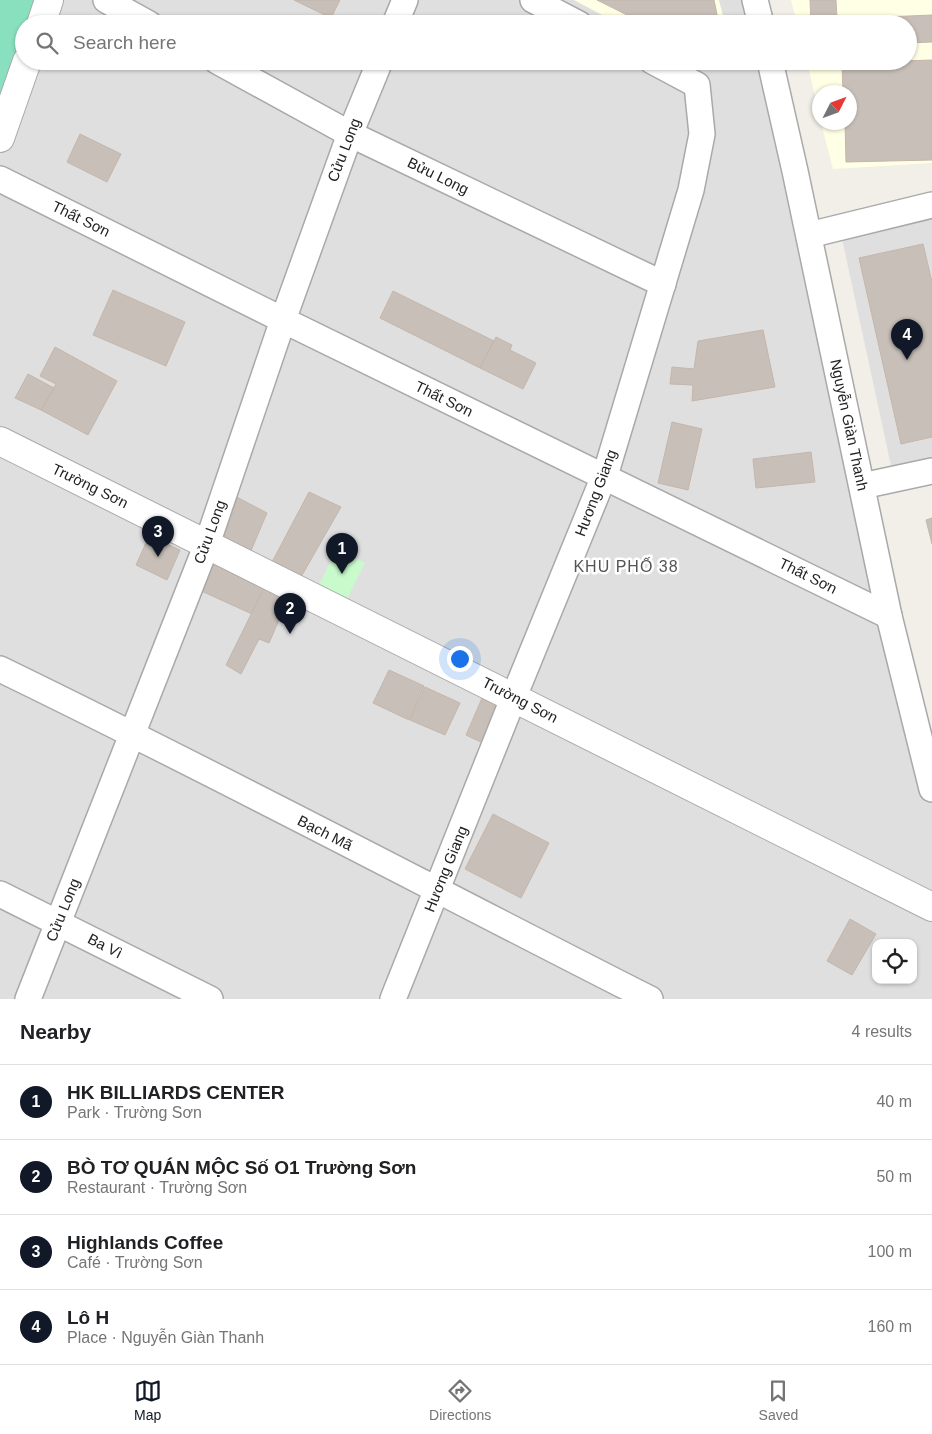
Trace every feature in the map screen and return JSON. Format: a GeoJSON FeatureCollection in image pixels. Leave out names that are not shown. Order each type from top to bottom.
{"type":"FeatureCollection","features":[{"type":"Feature","properties":{"kind":"street"},"geometry":{"type":"LineString","coordinates":[[44,15],[49,0]]}},
{"type":"Feature","properties":{"kind":"street"},"geometry":{"type":"LineString","coordinates":[[106,0],[133,15]]}},
{"type":"Feature","properties":{"kind":"street"},"geometry":{"type":"LineString","coordinates":[[399,15],[405,0]]}},
{"type":"Feature","properties":{"kind":"street"},"geometry":{"type":"LineString","coordinates":[[533,0],[562,15]]}},
{"type":"Feature","properties":{"kind":"street"},"geometry":{"type":"LineString","coordinates":[[755,0],[759,15]]}},
{"type":"Feature","properties":{"kind":"street"},"geometry":{"type":"LineString","coordinates":[[0,138],[24,70]]}},
{"type":"Feature","properties":{"kind":"street","name":"Bửu Long"},"geometry":{"type":"LineString","coordinates":[[233,70],[350,134],[663,284]]}},
{"type":"Feature","properties":{"kind":"street","name":"Cửu Long"},"geometry":{"type":"LineString","coordinates":[[28,999],[207,544],[283,320],[350,134],[376,70]]}},
{"type":"Feature","properties":{"kind":"street","name":"Hương Giang"},"geometry":{"type":"LineString","coordinates":[[394,999],[604,476],[691,190],[702,134],[697,84],[670,70]]}},
{"type":"Feature","properties":{"kind":"street","name":"Nguyễn Giàn Thanh"},"geometry":{"type":"LineString","coordinates":[[772,70],[809,235],[889,616],[929,763],[932,789]]}},
{"type":"Feature","properties":{"kind":"street","name":"Thất Sơn"},"geometry":{"type":"LineString","coordinates":[[0,179],[283,320],[889,616]]}},
{"type":"Feature","properties":{"kind":"street"},"geometry":{"type":"LineString","coordinates":[[809,235],[931,211]]}},
{"type":"Feature","properties":{"kind":"street","name":"Trường Sơn"},"geometry":{"type":"LineString","coordinates":[[0,441],[932,907]]}},
{"type":"Feature","properties":{"kind":"street"},"geometry":{"type":"LineString","coordinates":[[862,486],[932,471]]}},
{"type":"Feature","properties":{"kind":"street","name":"Bạch Mã"},"geometry":{"type":"LineString","coordinates":[[0,669],[133,734],[437,892],[650,999]]}},
{"type":"Feature","properties":{"kind":"street","name":"Ba Vì"},"geometry":{"type":"LineString","coordinates":[[0,894],[210,999]]}},
{"type":"Feature","properties":{"kind":"shaded area"},"geometry":{"type":"Polygon","coordinates":[[[0,0],[760,0],[763,15],[15,15],[15,70],[776,70],[932,762],[932,999],[0,999],[0,0]]]}},
{"type":"Feature","properties":{"kind":"shaded area"},"geometry":{"type":"Polygon","coordinates":[[[574,0],[719,0],[723,15],[602,15],[574,0]]]}},
{"type":"Feature","properties":{"kind":"shaded area"},"geometry":{"type":"Polygon","coordinates":[[[791,0],[932,0],[932,163],[833,169],[823,130],[857,130],[857,85],[812,85],[809,70],[917,70],[917,15],[795,15],[791,0]]]}},
{"type":"Feature","properties":{"kind":"shaded area"},"geometry":{"type":"Polygon","coordinates":[[[932,210],[932,466],[893,475],[841,234],[932,210]]]}},
{"type":"Feature","properties":{"kind":"green space"},"geometry":{"type":"Polygon","coordinates":[[[0,0],[38,0],[32,15],[15,15],[15,63],[0,104],[0,0]]]}},
{"type":"Feature","properties":{"kind":"green space"},"geometry":{"type":"Polygon","coordinates":[[[337,548],[365,563],[347,599],[319,585],[337,548]]]}},
{"type":"Feature","properties":{"kind":"building"},"geometry":{"type":"Polygon","coordinates":[[[294,0],[340,0],[332,15],[325,15],[294,0]]]}},
{"type":"Feature","properties":{"kind":"building"},"geometry":{"type":"Polygon","coordinates":[[[597,0],[714,0],[717,15],[627,15],[597,0]]]}},
{"type":"Feature","properties":{"kind":"building"},"geometry":{"type":"Polygon","coordinates":[[[810,0],[836,0],[837,15],[811,15],[810,0]]]}},
{"type":"Feature","properties":{"kind":"building"},"geometry":{"type":"Polygon","coordinates":[[[932,15],[932,42],[917,43],[917,16],[932,15]]]}},
{"type":"Feature","properties":{"kind":"building"},"geometry":{"type":"Polygon","coordinates":[[[917,60],[932,60],[932,160],[846,162],[845,130],[857,130],[857,85],[843,85],[842,70],[917,70],[917,60]]]}},
{"type":"Feature","properties":{"kind":"building"},"geometry":{"type":"Polygon","coordinates":[[[80,134],[121,154],[107,182],[67,162],[80,134]]]}},
{"type":"Feature","properties":{"kind":"building"},"geometry":{"type":"Polygon","coordinates":[[[923,244],[932,282],[932,437],[901,444],[859,258],[923,244]]]}},
{"type":"Feature","properties":{"kind":"building"},"geometry":{"type":"Polygon","coordinates":[[[113,290],[185,322],[166,366],[93,335],[113,290]]]}},
{"type":"Feature","properties":{"kind":"building"},"geometry":{"type":"Polygon","coordinates":[[[393,291],[494,341],[480,368],[380,318],[393,291]]]}},
{"type":"Feature","properties":{"kind":"building"},"geometry":{"type":"Polygon","coordinates":[[[763,330],[775,387],[692,401],[693,385],[670,384],[672,367],[694,369],[698,341],[763,330]]]}},
{"type":"Feature","properties":{"kind":"building"},"geometry":{"type":"Polygon","coordinates":[[[496,337],[512,345],[510,350],[536,363],[523,389],[480,368],[496,337]]]}},
{"type":"Feature","properties":{"kind":"building"},"geometry":{"type":"Polygon","coordinates":[[[55,347],[117,381],[88,435],[41,410],[56,384],[40,376],[55,347]]]}},
{"type":"Feature","properties":{"kind":"building"},"geometry":{"type":"Polygon","coordinates":[[[28,374],[54,388],[41,410],[15,398],[28,374]]]}},
{"type":"Feature","properties":{"kind":"building"},"geometry":{"type":"Polygon","coordinates":[[[672,422],[702,429],[688,490],[658,483],[672,422]]]}},
{"type":"Feature","properties":{"kind":"building"},"geometry":{"type":"Polygon","coordinates":[[[811,452],[815,482],[756,488],[753,459],[811,452]]]}},
{"type":"Feature","properties":{"kind":"building"},"geometry":{"type":"Polygon","coordinates":[[[309,492],[341,507],[301,577],[272,562],[309,492]]]}},
{"type":"Feature","properties":{"kind":"building"},"geometry":{"type":"Polygon","coordinates":[[[231,494],[267,513],[250,553],[218,535],[231,494]]]}},
{"type":"Feature","properties":{"kind":"building"},"geometry":{"type":"Polygon","coordinates":[[[932,518],[932,544],[926,520],[932,518]]]}},
{"type":"Feature","properties":{"kind":"building"},"geometry":{"type":"Polygon","coordinates":[[[149,536],[180,550],[167,580],[136,565],[149,536]]]}},
{"type":"Feature","properties":{"kind":"building"},"geometry":{"type":"Polygon","coordinates":[[[210,560],[264,588],[252,614],[197,589],[210,560]]]}},
{"type":"Feature","properties":{"kind":"building"},"geometry":{"type":"Polygon","coordinates":[[[264,588],[288,599],[269,643],[259,639],[241,674],[226,665],[264,588]]]}},
{"type":"Feature","properties":{"kind":"building"},"geometry":{"type":"Polygon","coordinates":[[[389,670],[424,686],[409,720],[373,703],[389,670]]]}},
{"type":"Feature","properties":{"kind":"building"},"geometry":{"type":"Polygon","coordinates":[[[425,687],[460,703],[445,735],[410,720],[425,687]]]}},
{"type":"Feature","properties":{"kind":"building"},"geometry":{"type":"Polygon","coordinates":[[[483,696],[502,705],[485,744],[466,735],[483,696]]]}},
{"type":"Feature","properties":{"kind":"building"},"geometry":{"type":"Polygon","coordinates":[[[493,814],[549,843],[521,898],[465,869],[493,814]]]}},
{"type":"Feature","properties":{"kind":"building"},"geometry":{"type":"Polygon","coordinates":[[[850,919],[876,934],[852,975],[827,961],[850,919]]]}},
{"type":"Feature","properties":{"kind":"place","name":"Lô H"},"geometry":{"type":"Point","coordinates":[907,360]}},
{"type":"Feature","properties":{"kind":"place","name":"Highlands Coffee"},"geometry":{"type":"Point","coordinates":[158,557]}},
{"type":"Feature","properties":{"kind":"place","name":"HK BILLIARDS CENTER"},"geometry":{"type":"Point","coordinates":[342,574]}},
{"type":"Feature","properties":{"kind":"place","name":"BÒ TƠ QUÁN MỘC Số O1 Trường Sơn"},"geometry":{"type":"Point","coordinates":[290,634]}},
{"type":"Feature","properties":{"kind":"district","name":"KHU PHỐ 38"},"geometry":{"type":"Point","coordinates":[626,566]}}]}
